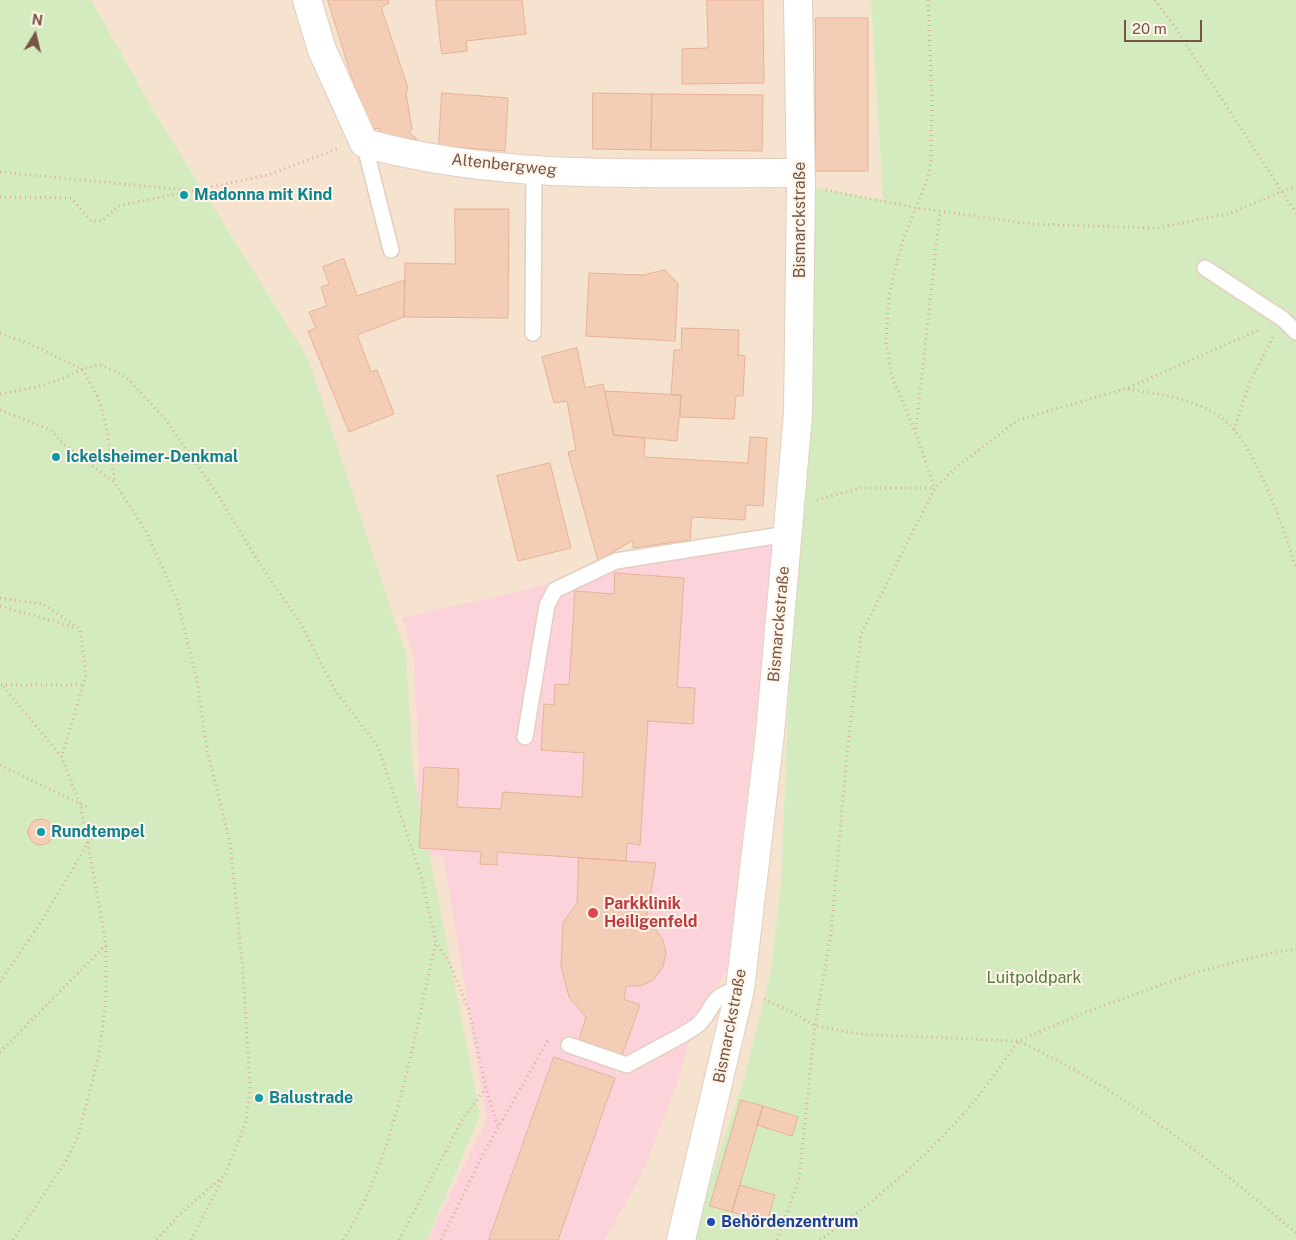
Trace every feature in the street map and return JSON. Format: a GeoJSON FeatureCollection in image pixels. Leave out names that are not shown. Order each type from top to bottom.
{"type":"FeatureCollection","features":[{"type":"Feature","properties":{"kind":"street"},"geometry":{"type":"LineString","coordinates":[[307,0],[322,50],[364,143]]}},
{"type":"Feature","properties":{"kind":"street","name":"Bismarckstraße"},"geometry":{"type":"LineString","coordinates":[[681,1240],[740,989],[770,733],[798,414],[801,179],[798,0]]}},
{"type":"Feature","properties":{"kind":"street","name":"Altenbergweg"},"geometry":{"type":"LineString","coordinates":[[364,143],[408,155],[534,171],[801,179]]}},
{"type":"Feature","properties":{"kind":"lane"},"geometry":{"type":"LineString","coordinates":[[364,143],[391,250]]}},
{"type":"Feature","properties":{"kind":"lane"},"geometry":{"type":"LineString","coordinates":[[533,333],[534,171]]}},
{"type":"Feature","properties":{"kind":"lane"},"geometry":{"type":"LineString","coordinates":[[1204,268],[1283,319],[1296,332]]}},
{"type":"Feature","properties":{"kind":"lane"},"geometry":{"type":"LineString","coordinates":[[525,737],[547,605],[555,590],[616,561],[787,534]]}},
{"type":"Feature","properties":{"kind":"lane"},"geometry":{"type":"LineString","coordinates":[[569,1045],[627,1065],[696,1026],[717,998],[727,992],[740,989]]}},
{"type":"Feature","properties":{"kind":"path"},"geometry":{"type":"LineString","coordinates":[[928,0],[932,98],[931,160],[928,178],[896,264],[889,296],[886,332],[887,355],[892,377],[915,431],[935,488]]}},
{"type":"Feature","properties":{"kind":"path"},"geometry":{"type":"LineString","coordinates":[[1155,0],[1296,213]]}},
{"type":"Feature","properties":{"kind":"path"},"geometry":{"type":"LineString","coordinates":[[189,190],[268,175],[346,146],[364,143]]}},
{"type":"Feature","properties":{"kind":"path"},"geometry":{"type":"LineString","coordinates":[[0,172],[189,190],[195,189],[118,206],[102,221],[91,221],[71,198],[0,197]]}},
{"type":"Feature","properties":{"kind":"path"},"geometry":{"type":"LineString","coordinates":[[801,179],[916,208],[1030,224],[1156,228],[1228,214],[1296,186]]}},
{"type":"Feature","properties":{"kind":"path"},"geometry":{"type":"LineString","coordinates":[[915,431],[940,211]]}},
{"type":"Feature","properties":{"kind":"path"},"geometry":{"type":"LineString","coordinates":[[777,1240],[800,1179],[816,1026],[831,933],[847,754],[862,634],[935,488],[959,465],[1018,420],[1128,388],[1283,319]]}},
{"type":"Feature","properties":{"kind":"path"},"geometry":{"type":"LineString","coordinates":[[1234,430],[1249,384],[1283,319]]}},
{"type":"Feature","properties":{"kind":"path"},"geometry":{"type":"LineString","coordinates":[[0,333],[30,344],[82,369],[98,397],[106,425],[115,483]]}},
{"type":"Feature","properties":{"kind":"path"},"geometry":{"type":"LineString","coordinates":[[0,394],[41,386],[82,369],[100,366],[115,371],[128,379],[166,420],[216,492],[261,566],[301,624],[335,690],[378,747],[421,876],[436,942],[449,962],[469,1011],[486,1088],[498,1127]]}},
{"type":"Feature","properties":{"kind":"path"},"geometry":{"type":"LineString","coordinates":[[1128,388],[1185,400],[1218,414],[1234,430],[1263,477],[1296,568]]}},
{"type":"Feature","properties":{"kind":"path"},"geometry":{"type":"LineString","coordinates":[[0,410],[51,430],[63,444],[115,483],[146,531],[176,600],[197,680],[207,750],[230,842],[243,971],[250,1088],[246,1121],[225,1175],[191,1240]]}},
{"type":"Feature","properties":{"kind":"path"},"geometry":{"type":"LineString","coordinates":[[790,506],[861,488],[935,488]]}},
{"type":"Feature","properties":{"kind":"path"},"geometry":{"type":"LineString","coordinates":[[0,598],[43,604],[80,629],[86,675],[62,756]]}},
{"type":"Feature","properties":{"kind":"path"},"geometry":{"type":"LineString","coordinates":[[0,606],[80,629]]}},
{"type":"Feature","properties":{"kind":"path"},"geometry":{"type":"LineString","coordinates":[[1,685],[83,685]]}},
{"type":"Feature","properties":{"kind":"path"},"geometry":{"type":"LineString","coordinates":[[1,685],[62,756],[80,804],[106,945],[106,998],[99,1055],[78,1136],[65,1162],[13,1240]]}},
{"type":"Feature","properties":{"kind":"path"},"geometry":{"type":"LineString","coordinates":[[0,765],[89,807]]}},
{"type":"Feature","properties":{"kind":"path"},"geometry":{"type":"LineString","coordinates":[[0,982],[39,926],[88,843],[95,836]]}},
{"type":"Feature","properties":{"kind":"path"},"geometry":{"type":"LineString","coordinates":[[343,1240],[358,1217],[392,1126],[436,942]]}},
{"type":"Feature","properties":{"kind":"path"},"geometry":{"type":"LineString","coordinates":[[0,1052],[106,945]]}},
{"type":"Feature","properties":{"kind":"path"},"geometry":{"type":"LineString","coordinates":[[820,1240],[844,1224],[926,1154],[972,1104],[1018,1040],[1086,1012],[1194,972],[1263,954],[1296,949]]}},
{"type":"Feature","properties":{"kind":"path"},"geometry":{"type":"LineString","coordinates":[[740,989],[792,1012],[816,1026],[860,1034],[1018,1040],[1058,1058],[1144,1113],[1199,1153],[1296,1233]]}},
{"type":"Feature","properties":{"kind":"path"},"geometry":{"type":"LineString","coordinates":[[441,1240],[498,1127],[551,1035],[569,1045]]}},
{"type":"Feature","properties":{"kind":"path"},"geometry":{"type":"LineString","coordinates":[[399,1240],[462,1120],[486,1088]]}},
{"type":"Feature","properties":{"kind":"path"},"geometry":{"type":"LineString","coordinates":[[156,1240],[182,1212],[225,1175]]}},
{"type":"Feature","properties":{"kind":"shaded area"},"geometry":{"type":"Polygon","coordinates":[[[91,0],[871,0],[883,200],[802,185],[796,506],[781,884],[770,975],[744,1079],[690,1240],[427,1240],[480,1115],[308,358],[158,118],[91,0]]]}},
{"type":"Feature","properties":{"kind":"shaded area","name":"Parkklinik Heiligenfeld"},"geometry":{"type":"Polygon","coordinates":[[[777,531],[727,971],[697,1011],[677,1084],[641,1176],[604,1240],[427,1240],[487,1120],[443,856],[413,852],[419,768],[414,656],[402,618],[526,590],[630,557],[777,531]]]}},
{"type":"Feature","properties":{"kind":"green space"},"geometry":{"type":"Polygon","coordinates":[[[0,0],[91,0],[158,118],[308,358],[406,655],[413,769],[480,1115],[427,1240],[0,1240],[0,0]]]}},
{"type":"Feature","properties":{"kind":"green space","name":"Luitpoldpark"},"geometry":{"type":"Polygon","coordinates":[[[871,0],[1296,0],[1296,1240],[690,1240],[744,1079],[770,975],[781,884],[796,506],[801,185],[883,200],[871,0]]]}},
{"type":"Feature","properties":{"kind":"building"},"geometry":{"type":"Polygon","coordinates":[[[328,0],[388,0],[389,3],[381,7],[408,88],[406,93],[412,129],[409,133],[417,139],[403,143],[383,139],[379,128],[369,131],[328,0]]]}},
{"type":"Feature","properties":{"kind":"building"},"geometry":{"type":"Polygon","coordinates":[[[436,0],[522,0],[526,34],[466,41],[467,51],[442,54],[436,0]]]}},
{"type":"Feature","properties":{"kind":"building"},"geometry":{"type":"Polygon","coordinates":[[[707,0],[763,0],[764,83],[682,84],[682,49],[708,48],[707,0]]]}},
{"type":"Feature","properties":{"kind":"building"},"geometry":{"type":"Polygon","coordinates":[[[816,18],[868,18],[868,171],[816,171],[816,18]]]}},
{"type":"Feature","properties":{"kind":"building"},"geometry":{"type":"Polygon","coordinates":[[[442,93],[508,98],[505,151],[439,146],[442,93]]]}},
{"type":"Feature","properties":{"kind":"building"},"geometry":{"type":"Polygon","coordinates":[[[593,93],[652,94],[651,150],[593,149],[593,93]]]}},
{"type":"Feature","properties":{"kind":"building"},"geometry":{"type":"Polygon","coordinates":[[[652,94],[763,95],[762,151],[651,150],[652,94]]]}},
{"type":"Feature","properties":{"kind":"building"},"geometry":{"type":"Polygon","coordinates":[[[455,209],[509,209],[508,318],[404,317],[405,263],[455,264],[455,209]]]}},
{"type":"Feature","properties":{"kind":"building"},"geometry":{"type":"Polygon","coordinates":[[[344,259],[357,296],[405,280],[404,317],[357,335],[371,372],[377,370],[394,414],[349,432],[308,331],[316,328],[309,312],[327,306],[321,287],[329,284],[323,267],[344,259]]]}},
{"type":"Feature","properties":{"kind":"building"},"geometry":{"type":"Polygon","coordinates":[[[665,270],[678,284],[675,341],[586,336],[589,273],[643,275],[665,270]]]}},
{"type":"Feature","properties":{"kind":"building"},"geometry":{"type":"Polygon","coordinates":[[[682,328],[739,330],[738,355],[745,356],[743,396],[736,396],[734,419],[680,417],[681,395],[671,395],[674,350],[681,350],[682,328]]]}},
{"type":"Feature","properties":{"kind":"building"},"geometry":{"type":"Polygon","coordinates":[[[577,348],[585,388],[603,384],[614,435],[645,438],[644,457],[748,463],[750,437],[767,438],[763,506],[746,505],[745,520],[692,517],[690,540],[633,548],[633,540],[598,561],[568,452],[576,450],[567,401],[554,403],[542,357],[577,348]]]}},
{"type":"Feature","properties":{"kind":"building"},"geometry":{"type":"Polygon","coordinates":[[[605,391],[681,395],[677,441],[614,435],[605,391]]]}},
{"type":"Feature","properties":{"kind":"building"},"geometry":{"type":"Polygon","coordinates":[[[550,463],[571,548],[518,561],[497,476],[550,463]]]}},
{"type":"Feature","properties":{"kind":"building"},"geometry":{"type":"Polygon","coordinates":[[[615,573],[684,578],[677,687],[695,688],[693,724],[648,721],[640,845],[627,843],[626,861],[497,852],[497,865],[480,864],[481,852],[419,848],[424,767],[459,769],[457,807],[501,809],[503,792],[582,797],[584,753],[541,750],[544,704],[554,705],[555,684],[569,685],[575,591],[614,594],[615,573]]]}},
{"type":"Feature","properties":{"kind":"building","name":"Rundtempel"},"geometry":{"type":"Polygon","coordinates":[[[41,819],[50,823],[54,832],[50,841],[41,845],[32,841],[28,832],[32,823],[41,819]]]}},
{"type":"Feature","properties":{"kind":"building"},"geometry":{"type":"Polygon","coordinates":[[[579,858],[656,863],[645,924],[656,930],[663,940],[666,953],[663,967],[653,980],[641,986],[626,986],[624,999],[640,1005],[622,1055],[579,1040],[586,1017],[569,997],[561,966],[563,923],[577,903],[579,858]]]}},
{"type":"Feature","properties":{"kind":"building"},"geometry":{"type":"Polygon","coordinates":[[[554,1057],[615,1078],[558,1240],[489,1240],[554,1057]]]}},
{"type":"Feature","properties":{"kind":"building"},"geometry":{"type":"Polygon","coordinates":[[[741,1100],[763,1106],[732,1212],[710,1206],[741,1100]]]}},
{"type":"Feature","properties":{"kind":"building"},"geometry":{"type":"Polygon","coordinates":[[[763,1106],[798,1117],[792,1136],[757,1125],[763,1106]]]}},
{"type":"Feature","properties":{"kind":"building"},"geometry":{"type":"Polygon","coordinates":[[[740,1185],[775,1195],[767,1222],[732,1212],[740,1185]]]}},
{"type":"Feature","properties":{"kind":"place","name":"Madonna mit Kind"},"geometry":{"type":"Point","coordinates":[184,195]}},
{"type":"Feature","properties":{"kind":"place","name":"Ickelsheimer-Denkmal"},"geometry":{"type":"Point","coordinates":[56,457]}},
{"type":"Feature","properties":{"kind":"place","name":"Rundtempel"},"geometry":{"type":"Point","coordinates":[41,832]}},
{"type":"Feature","properties":{"kind":"place","name":"Parkklinik Heiligenfeld"},"geometry":{"type":"Point","coordinates":[593,913]}},
{"type":"Feature","properties":{"kind":"place","name":"Balustrade"},"geometry":{"type":"Point","coordinates":[259,1098]}},
{"type":"Feature","properties":{"kind":"place","name":"Behördenzentrum"},"geometry":{"type":"Point","coordinates":[711,1222]}}]}
